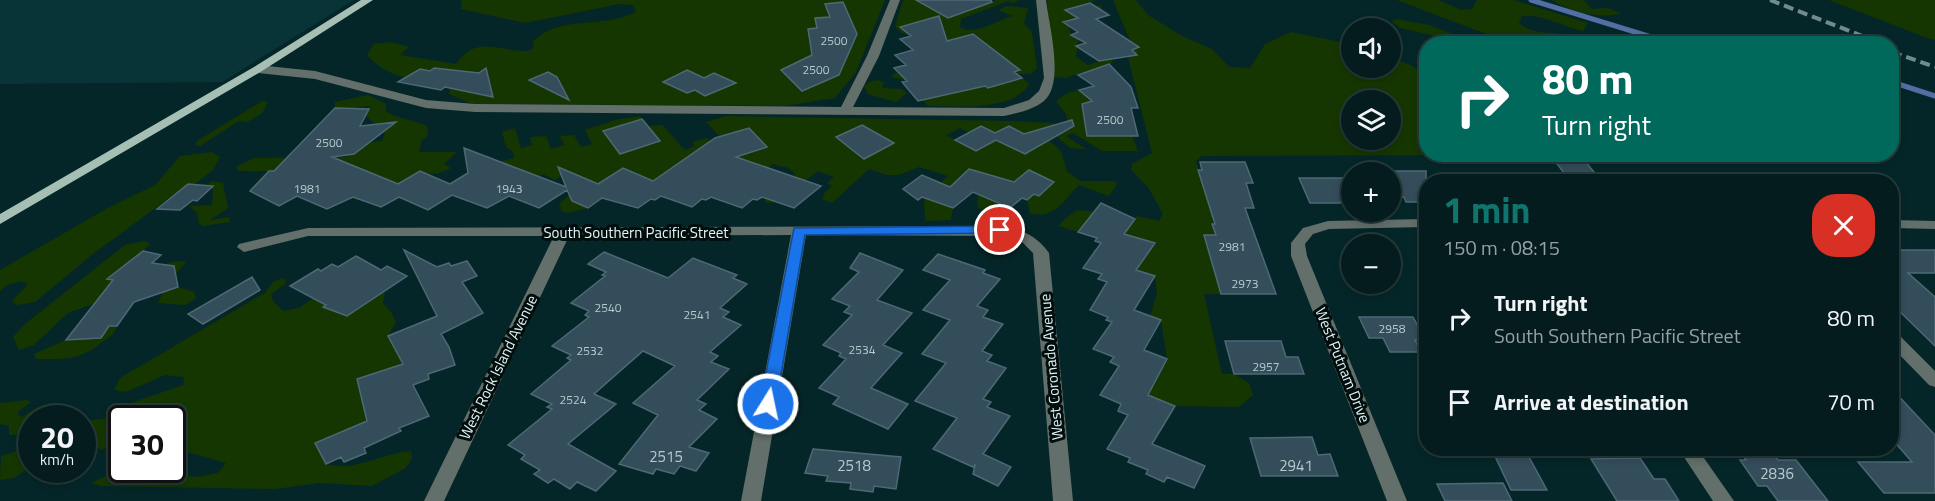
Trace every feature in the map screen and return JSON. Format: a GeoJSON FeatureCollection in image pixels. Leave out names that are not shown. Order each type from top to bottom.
{"type":"FeatureCollection","features":[{"type":"Feature","properties":{"kind":"main road"},"geometry":{"type":"LineString","coordinates":[[0,220],[258,69],[368,0]]}},
{"type":"Feature","properties":{"kind":"street"},"geometry":{"type":"LineString","coordinates":[[845,111],[873,56],[895,0]]}},
{"type":"Feature","properties":{"kind":"street"},"geometry":{"type":"LineString","coordinates":[[258,69],[315,75],[426,104],[475,108],[1004,112],[1042,98],[1048,89],[1050,78],[1041,0]]}},
{"type":"Feature","properties":{"kind":"street","name":"West Putnam Drive"},"geometry":{"type":"LineString","coordinates":[[1397,501],[1299,256],[1298,243],[1308,231],[1328,225],[1419,224]]}},
{"type":"Feature","properties":{"kind":"street"},"geometry":{"type":"LineString","coordinates":[[1899,224],[1935,225]]}},
{"type":"Feature","properties":{"kind":"street","name":"South Southern Pacific Street"},"geometry":{"type":"LineString","coordinates":[[244,248],[308,232],[1000,230],[1027,238]]}},
{"type":"Feature","properties":{"kind":"street"},"geometry":{"type":"LineString","coordinates":[[751,501],[799,231]]}},
{"type":"Feature","properties":{"kind":"street","name":"West Rock Island Avenue"},"geometry":{"type":"LineString","coordinates":[[434,501],[563,233]]}},
{"type":"Feature","properties":{"kind":"street","name":"West Coronado Avenue"},"geometry":{"type":"LineString","coordinates":[[1027,238],[1041,253],[1063,501]]}},
{"type":"Feature","properties":{"kind":"street"},"geometry":{"type":"LineString","coordinates":[[1899,345],[1935,381]]}},
{"type":"Feature","properties":{"kind":"street"},"geometry":{"type":"LineString","coordinates":[[1693,456],[1724,501]]}},
{"type":"Feature","properties":{"kind":"shaded area"},"geometry":{"type":"Polygon","coordinates":[[[0,0],[354,0],[222,82],[0,84],[0,0]]]}},
{"type":"Feature","properties":{"kind":"green space"},"geometry":{"type":"Polygon","coordinates":[[[462,0],[885,0],[856,72],[835,98],[784,106],[472,104],[449,94],[452,81],[465,71],[456,70],[438,84],[442,69],[434,68],[409,83],[397,82],[404,77],[384,69],[367,55],[374,44],[391,42],[409,47],[400,55],[456,64],[464,55],[479,47],[528,51],[534,48],[533,41],[556,28],[609,20],[636,12],[633,5],[619,4],[525,23],[461,9],[462,0]]]}},
{"type":"Feature","properties":{"kind":"green space"},"geometry":{"type":"Polygon","coordinates":[[[903,0],[916,0],[923,4],[934,0],[981,0],[974,3],[980,6],[997,0],[1019,0],[1014,3],[1008,1],[961,19],[960,27],[978,29],[1012,16],[998,10],[1007,6],[1028,8],[1024,24],[1032,32],[1037,68],[1031,74],[1017,74],[983,84],[988,88],[1022,78],[1029,84],[1021,93],[998,103],[983,106],[928,106],[922,100],[965,90],[960,84],[923,93],[910,87],[945,78],[941,73],[908,81],[892,77],[893,74],[944,61],[938,57],[938,48],[944,46],[938,42],[928,45],[926,41],[939,37],[943,32],[938,29],[909,35],[899,31],[895,26],[903,0]]]}},
{"type":"Feature","properties":{"kind":"green space"},"geometry":{"type":"Polygon","coordinates":[[[1047,0],[1096,0],[1066,10],[1070,13],[1101,5],[1103,12],[1064,22],[1069,26],[1071,35],[1078,39],[1076,57],[1088,65],[1111,57],[1113,63],[1065,78],[1052,77],[1047,0]]]}},
{"type":"Feature","properties":{"kind":"green space"},"geometry":{"type":"Polygon","coordinates":[[[1113,0],[1136,0],[1148,15],[1182,36],[1212,49],[1229,67],[1250,68],[1265,44],[1291,32],[1341,42],[1341,78],[1401,78],[1401,62],[1413,66],[1419,72],[1419,155],[1202,156],[1196,161],[1214,219],[1212,224],[1216,235],[1204,235],[1221,294],[1204,294],[1222,374],[1234,374],[1249,383],[1253,395],[1239,407],[1175,406],[1134,390],[1144,375],[1157,379],[1167,359],[1161,320],[1150,316],[1157,294],[1155,277],[1091,256],[1094,249],[1101,249],[1145,257],[1155,243],[1086,222],[1078,232],[1058,226],[1071,214],[1080,210],[1132,222],[1137,216],[1159,221],[1163,214],[1148,187],[1131,170],[1132,164],[1152,153],[1128,57],[1136,55],[1131,50],[1138,47],[1131,43],[1113,0]]]}},
{"type":"Feature","properties":{"kind":"green space"},"geometry":{"type":"Polygon","coordinates":[[[1397,0],[1439,0],[1461,10],[1472,9],[1477,0],[1513,0],[1588,23],[1583,31],[1538,17],[1522,16],[1519,23],[1533,31],[1572,36],[1492,36],[1397,0]]]}},
{"type":"Feature","properties":{"kind":"green space"},"geometry":{"type":"Polygon","coordinates":[[[1551,0],[1584,0],[1592,9],[1607,8],[1622,13],[1595,15],[1567,8],[1551,0]]]}},
{"type":"Feature","properties":{"kind":"green space"},"geometry":{"type":"Polygon","coordinates":[[[1829,0],[1935,0],[1935,40],[1927,38],[1829,0]]]}},
{"type":"Feature","properties":{"kind":"green space"},"geometry":{"type":"Polygon","coordinates":[[[1401,20],[1429,25],[1458,36],[1436,36],[1401,28],[1401,20]]]}},
{"type":"Feature","properties":{"kind":"green space"},"geometry":{"type":"Polygon","coordinates":[[[877,80],[884,82],[882,88],[902,89],[907,93],[896,102],[868,94],[864,87],[869,82],[877,80]]]}},
{"type":"Feature","properties":{"kind":"green space"},"geometry":{"type":"Polygon","coordinates":[[[1079,90],[1096,100],[1080,105],[1089,112],[1087,136],[1132,136],[1138,151],[1102,151],[1073,133],[1066,136],[1086,149],[1070,148],[1047,128],[1038,130],[1061,151],[1067,171],[1080,181],[1114,181],[1117,184],[1109,196],[1079,185],[1058,208],[1046,214],[1030,213],[1027,200],[1034,194],[1039,196],[1044,191],[992,200],[1001,204],[990,210],[977,207],[978,194],[990,175],[969,169],[936,201],[953,208],[951,220],[925,221],[924,197],[948,176],[919,167],[899,175],[887,175],[869,169],[832,203],[822,199],[825,192],[832,186],[827,183],[834,177],[818,171],[777,202],[768,203],[764,201],[795,174],[789,168],[772,164],[769,169],[644,187],[640,175],[623,168],[573,201],[588,208],[568,213],[561,211],[560,203],[577,188],[584,178],[569,171],[555,180],[543,174],[538,177],[476,168],[514,158],[513,152],[506,147],[502,132],[515,128],[521,148],[532,145],[530,137],[546,136],[551,149],[564,145],[560,136],[574,135],[581,147],[592,144],[585,130],[615,120],[640,116],[642,119],[631,123],[649,145],[659,141],[647,126],[662,125],[685,150],[695,146],[692,142],[707,138],[718,149],[728,145],[706,122],[726,116],[1012,121],[1052,123],[1069,127],[1066,114],[1056,101],[1067,93],[1079,90]],[[749,128],[735,133],[752,152],[766,147],[749,128]],[[960,128],[946,135],[976,151],[989,144],[989,143],[960,128]]]}},
{"type":"Feature","properties":{"kind":"green space"},"geometry":{"type":"Polygon","coordinates":[[[368,95],[386,104],[386,111],[391,114],[427,126],[428,136],[422,140],[419,152],[457,152],[444,164],[451,168],[436,174],[420,171],[367,202],[351,198],[361,193],[377,176],[369,172],[239,171],[236,167],[254,158],[346,157],[374,130],[370,142],[382,141],[387,124],[376,125],[366,116],[370,106],[359,107],[352,119],[345,108],[335,108],[335,102],[368,95]]]}},
{"type":"Feature","properties":{"kind":"green space"},"geometry":{"type":"Polygon","coordinates":[[[262,101],[268,102],[262,113],[248,122],[239,121],[200,146],[195,145],[197,141],[262,101]]]}},
{"type":"Feature","properties":{"kind":"green space"},"geometry":{"type":"Polygon","coordinates":[[[212,152],[220,157],[213,170],[194,185],[188,184],[93,254],[35,302],[17,305],[12,301],[28,284],[21,281],[7,285],[0,291],[0,270],[106,209],[155,185],[180,156],[212,152]]]}},
{"type":"Feature","properties":{"kind":"green space"},"geometry":{"type":"Polygon","coordinates":[[[212,181],[223,183],[228,208],[210,220],[229,217],[230,222],[203,226],[199,223],[197,213],[189,206],[212,205],[213,191],[208,184],[212,181]]]}},
{"type":"Feature","properties":{"kind":"green space"},"geometry":{"type":"Polygon","coordinates":[[[145,241],[151,244],[108,279],[127,282],[170,263],[186,262],[175,275],[68,313],[34,345],[19,350],[13,337],[25,324],[125,245],[145,241]]]}},
{"type":"Feature","properties":{"kind":"green space"},"geometry":{"type":"Polygon","coordinates":[[[282,278],[286,280],[285,284],[271,294],[273,301],[283,311],[299,308],[313,298],[347,316],[385,291],[383,303],[396,322],[388,336],[397,352],[419,343],[389,397],[365,422],[315,443],[326,464],[337,466],[359,464],[411,451],[412,458],[406,468],[372,486],[320,483],[275,489],[101,486],[91,483],[96,483],[96,481],[108,475],[108,483],[186,483],[186,476],[198,477],[218,473],[226,463],[186,452],[186,405],[125,405],[183,385],[184,377],[165,375],[126,392],[114,390],[120,378],[266,292],[273,282],[282,278]]]}},
{"type":"Feature","properties":{"kind":"green space"},"geometry":{"type":"Polygon","coordinates":[[[178,287],[194,292],[196,298],[185,305],[158,303],[163,292],[178,287]]]}},
{"type":"Feature","properties":{"kind":"green space"},"geometry":{"type":"Polygon","coordinates":[[[109,326],[117,326],[111,336],[88,352],[65,359],[36,359],[34,354],[66,340],[101,338],[109,326]]]}},
{"type":"Feature","properties":{"kind":"green space"},"geometry":{"type":"Polygon","coordinates":[[[27,400],[31,402],[27,405],[18,405],[18,434],[9,435],[9,426],[0,424],[0,403],[27,400]]]}},
{"type":"Feature","properties":{"kind":"green space"},"geometry":{"type":"Polygon","coordinates":[[[108,418],[108,447],[102,450],[96,447],[96,420],[108,418]]]}},
{"type":"Feature","properties":{"kind":"green space"},"geometry":{"type":"Polygon","coordinates":[[[18,451],[18,475],[0,480],[1,456],[18,451]]]}},
{"type":"Feature","properties":{"kind":"building"},"geometry":{"type":"Polygon","coordinates":[[[916,0],[991,0],[992,2],[948,18],[916,0]]]}},
{"type":"Feature","properties":{"kind":"building"},"geometry":{"type":"Polygon","coordinates":[[[843,2],[857,34],[839,75],[802,91],[781,70],[812,55],[808,29],[817,28],[815,18],[830,17],[825,4],[843,2]]]}},
{"type":"Feature","properties":{"kind":"building"},"geometry":{"type":"Polygon","coordinates":[[[1090,3],[1109,15],[1096,19],[1139,47],[1132,50],[1137,55],[1099,61],[1076,46],[1086,43],[1071,35],[1078,32],[1063,22],[1078,18],[1065,10],[1090,3]]]}},
{"type":"Feature","properties":{"kind":"building"},"geometry":{"type":"Polygon","coordinates":[[[939,16],[947,41],[973,34],[1020,70],[1014,72],[1022,78],[988,88],[985,86],[918,101],[902,82],[907,81],[894,68],[906,65],[895,55],[913,50],[900,39],[911,36],[900,27],[939,16]]]}},
{"type":"Feature","properties":{"kind":"building"},"geometry":{"type":"Polygon","coordinates":[[[1109,64],[1131,87],[1138,108],[1131,108],[1138,136],[1087,136],[1082,104],[1092,101],[1079,90],[1094,86],[1078,75],[1109,64]]]}},
{"type":"Feature","properties":{"kind":"building"},"geometry":{"type":"Polygon","coordinates":[[[434,68],[479,73],[486,68],[493,97],[445,87],[441,90],[398,82],[420,69],[430,71],[434,68]]]}},
{"type":"Feature","properties":{"kind":"building"},"geometry":{"type":"Polygon","coordinates":[[[687,70],[704,78],[714,73],[736,83],[705,96],[695,90],[687,93],[663,82],[687,70]]]}},
{"type":"Feature","properties":{"kind":"building"},"geometry":{"type":"Polygon","coordinates":[[[548,72],[557,77],[569,100],[529,80],[548,72]]]}},
{"type":"Feature","properties":{"kind":"building"},"geometry":{"type":"Polygon","coordinates":[[[335,108],[369,109],[360,126],[396,122],[354,154],[332,157],[398,184],[420,171],[450,184],[468,173],[464,148],[566,187],[558,167],[598,184],[623,168],[653,181],[715,138],[749,128],[767,147],[736,157],[821,186],[794,208],[762,197],[757,200],[753,199],[742,208],[711,197],[706,200],[702,199],[692,207],[661,196],[655,200],[651,199],[638,208],[602,198],[588,208],[572,201],[567,190],[539,208],[509,196],[487,208],[452,195],[428,210],[399,197],[381,207],[353,197],[327,209],[297,196],[279,206],[250,191],[269,171],[274,171],[335,108]]]}},
{"type":"Feature","properties":{"kind":"building"},"geometry":{"type":"Polygon","coordinates":[[[642,119],[660,141],[620,154],[603,131],[642,119]]]}},
{"type":"Feature","properties":{"kind":"building"},"geometry":{"type":"Polygon","coordinates":[[[1072,120],[1074,126],[1025,154],[996,140],[976,151],[955,140],[981,126],[995,133],[1009,126],[1024,134],[1072,120]]]}},
{"type":"Feature","properties":{"kind":"building"},"geometry":{"type":"Polygon","coordinates":[[[862,125],[894,143],[864,159],[836,137],[862,125]]]}},
{"type":"Feature","properties":{"kind":"building"},"geometry":{"type":"Polygon","coordinates":[[[1200,162],[1245,162],[1253,183],[1246,183],[1254,208],[1245,208],[1276,294],[1221,294],[1204,235],[1216,235],[1212,224],[1215,224],[1198,170],[1202,170],[1200,162]]]}},
{"type":"Feature","properties":{"kind":"building"},"geometry":{"type":"Polygon","coordinates":[[[1556,162],[1586,162],[1596,174],[1565,174],[1556,162]]]}},
{"type":"Feature","properties":{"kind":"building"},"geometry":{"type":"Polygon","coordinates":[[[969,169],[1014,182],[1029,170],[1054,182],[1039,196],[1034,194],[1027,200],[1022,198],[1010,208],[973,192],[953,208],[922,197],[918,200],[903,189],[922,175],[950,187],[969,169]]]}},
{"type":"Feature","properties":{"kind":"building"},"geometry":{"type":"Polygon","coordinates":[[[1401,171],[1426,171],[1426,174],[1419,174],[1419,202],[1406,202],[1404,197],[1401,197],[1401,171]]]}},
{"type":"Feature","properties":{"kind":"building"},"geometry":{"type":"Polygon","coordinates":[[[1299,178],[1341,178],[1341,203],[1310,203],[1299,178]]]}},
{"type":"Feature","properties":{"kind":"building"},"geometry":{"type":"Polygon","coordinates":[[[188,184],[213,186],[197,201],[193,200],[180,210],[157,209],[188,184]]]}},
{"type":"Feature","properties":{"kind":"building"},"geometry":{"type":"Polygon","coordinates":[[[1101,203],[1135,219],[1124,234],[1155,243],[1136,270],[1155,276],[1134,310],[1161,320],[1144,350],[1167,359],[1148,395],[1175,406],[1152,444],[1205,466],[1194,488],[1167,477],[1164,482],[1146,474],[1148,470],[1128,462],[1130,458],[1107,449],[1128,415],[1118,411],[1121,404],[1100,395],[1119,366],[1110,362],[1114,357],[1093,349],[1112,322],[1106,320],[1108,317],[1090,310],[1107,282],[1098,279],[1102,274],[1083,268],[1101,243],[1095,241],[1097,238],[1078,232],[1101,203]]]}},
{"type":"Feature","properties":{"kind":"building"},"geometry":{"type":"Polygon","coordinates":[[[404,250],[437,267],[467,261],[477,276],[462,282],[483,313],[441,334],[449,347],[455,365],[428,374],[429,379],[413,385],[429,416],[399,428],[401,431],[364,448],[366,453],[344,462],[341,457],[326,464],[315,443],[367,421],[357,379],[403,364],[388,336],[437,316],[404,250]]]}},
{"type":"Feature","properties":{"kind":"building"},"geometry":{"type":"Polygon","coordinates":[[[1899,250],[1935,250],[1935,273],[1908,273],[1935,297],[1935,346],[1899,311],[1899,250]]]}},
{"type":"Feature","properties":{"kind":"building"},"geometry":{"type":"Polygon","coordinates":[[[143,251],[161,255],[152,263],[174,266],[178,287],[134,302],[117,326],[109,326],[101,338],[66,340],[113,280],[107,279],[143,251]]]}},
{"type":"Feature","properties":{"kind":"building"},"geometry":{"type":"Polygon","coordinates":[[[604,252],[668,278],[693,258],[737,275],[733,278],[747,284],[720,308],[729,312],[723,317],[741,325],[710,352],[718,356],[711,362],[729,369],[697,400],[706,404],[699,410],[717,419],[689,447],[709,453],[696,471],[680,466],[674,474],[656,469],[653,474],[619,464],[658,415],[633,403],[675,366],[643,351],[594,394],[616,404],[568,444],[616,471],[596,491],[577,482],[570,489],[554,479],[548,483],[534,474],[540,470],[521,459],[525,455],[508,445],[552,409],[547,407],[552,404],[531,394],[571,360],[567,358],[571,355],[552,346],[589,317],[585,315],[589,311],[571,303],[605,276],[602,275],[606,272],[588,264],[604,252]]]}},
{"type":"Feature","properties":{"kind":"building"},"geometry":{"type":"Polygon","coordinates":[[[860,253],[903,270],[877,300],[912,313],[883,345],[902,353],[871,388],[908,404],[888,429],[833,404],[839,397],[819,388],[846,359],[839,356],[841,353],[823,345],[852,315],[844,312],[850,306],[832,299],[859,272],[850,268],[860,253]]]}},
{"type":"Feature","properties":{"kind":"building"},"geometry":{"type":"Polygon","coordinates":[[[938,254],[985,270],[983,273],[1000,279],[977,306],[988,310],[983,317],[1003,324],[982,351],[992,355],[987,361],[1006,368],[983,399],[991,402],[987,407],[1010,416],[983,454],[1011,467],[998,486],[973,474],[975,465],[973,467],[933,449],[957,418],[915,401],[946,363],[922,354],[950,320],[923,310],[950,280],[923,270],[938,254]]]}},
{"type":"Feature","properties":{"kind":"building"},"geometry":{"type":"Polygon","coordinates":[[[356,256],[381,270],[387,266],[407,276],[347,316],[323,307],[326,305],[290,286],[318,269],[321,271],[332,264],[338,267],[356,256]]]}},
{"type":"Feature","properties":{"kind":"building"},"geometry":{"type":"Polygon","coordinates":[[[252,277],[260,290],[203,324],[188,314],[252,277]]]}},
{"type":"Feature","properties":{"kind":"building"},"geometry":{"type":"Polygon","coordinates":[[[1359,317],[1413,317],[1419,328],[1419,340],[1415,340],[1419,352],[1390,352],[1383,338],[1369,338],[1359,317]]]}},
{"type":"Feature","properties":{"kind":"building"},"geometry":{"type":"Polygon","coordinates":[[[1225,341],[1281,341],[1286,357],[1298,357],[1304,374],[1234,374],[1225,341]]]}},
{"type":"Feature","properties":{"kind":"building"},"geometry":{"type":"Polygon","coordinates":[[[1899,396],[1935,435],[1935,493],[1884,493],[1858,462],[1912,462],[1899,447],[1899,396]]]}},
{"type":"Feature","properties":{"kind":"building"},"geometry":{"type":"Polygon","coordinates":[[[1312,437],[1318,455],[1330,454],[1338,476],[1261,476],[1250,438],[1312,437]]]}},
{"type":"Feature","properties":{"kind":"building"},"geometry":{"type":"Polygon","coordinates":[[[813,449],[901,457],[896,489],[874,486],[873,492],[850,489],[851,483],[826,481],[828,476],[805,473],[813,449]]]}},
{"type":"Feature","properties":{"kind":"building"},"geometry":{"type":"Polygon","coordinates":[[[1495,456],[1528,456],[1547,490],[1511,490],[1495,456]]]}},
{"type":"Feature","properties":{"kind":"building"},"geometry":{"type":"Polygon","coordinates":[[[1743,456],[1775,456],[1778,460],[1796,460],[1828,501],[1778,501],[1767,486],[1758,486],[1740,460],[1746,460],[1743,456]]]}},
{"type":"Feature","properties":{"kind":"building"},"geometry":{"type":"Polygon","coordinates":[[[1640,458],[1654,479],[1665,479],[1679,501],[1617,501],[1591,459],[1640,458]]]}},
{"type":"Feature","properties":{"kind":"building"},"geometry":{"type":"Polygon","coordinates":[[[1503,483],[1512,501],[1445,501],[1437,484],[1503,483]]]}},
{"type":"Feature","properties":{"kind":"waterway"},"geometry":{"type":"LineString","coordinates":[[1531,0],[1648,36]]}},
{"type":"Feature","properties":{"kind":"waterway"},"geometry":{"type":"LineString","coordinates":[[1899,84],[1935,96]]}},
{"type":"Feature","properties":{"kind":"railway"},"geometry":{"type":"LineString","coordinates":[[1770,0],[1862,36]]}},
{"type":"Feature","properties":{"kind":"railway"},"geometry":{"type":"LineString","coordinates":[[1899,54],[1935,67]]}},
{"type":"Feature","properties":{"kind":"route"},"geometry":{"type":"LineString","coordinates":[[768,404],[799,231],[1000,230]]}}]}
